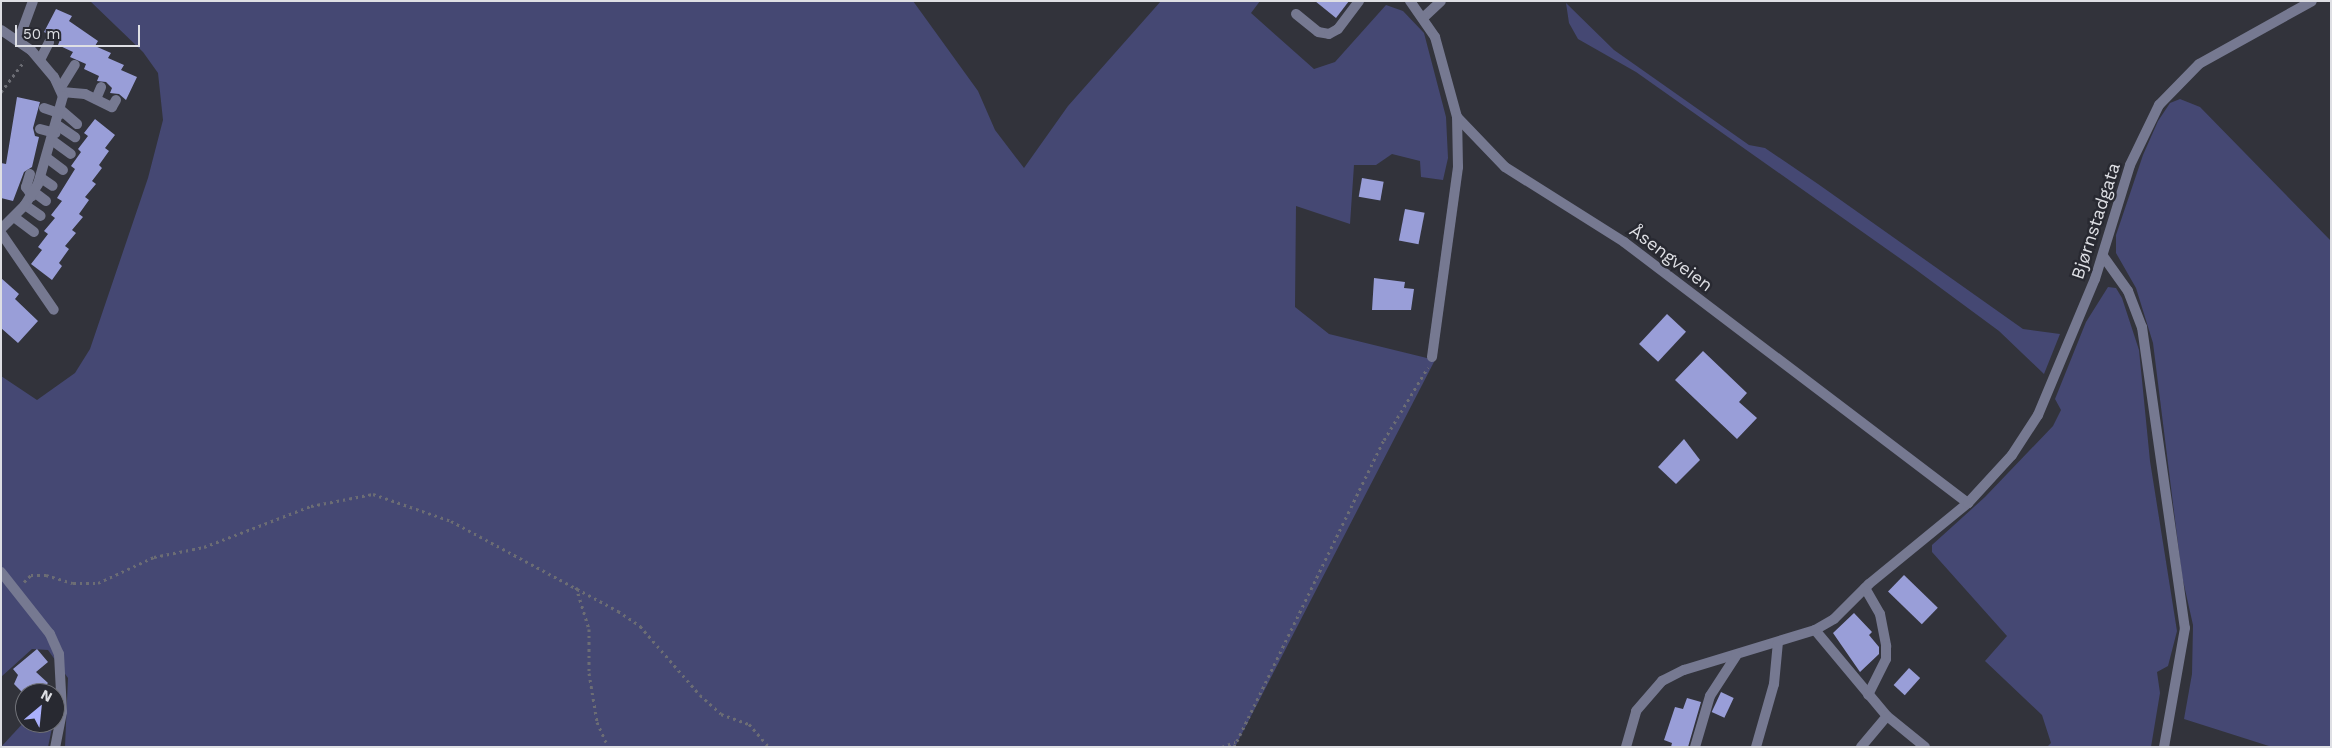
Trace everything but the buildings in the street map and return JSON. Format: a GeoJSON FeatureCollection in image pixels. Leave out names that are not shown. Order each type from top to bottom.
{"type":"FeatureCollection","features":[{"type":"Feature","properties":{"kind":"street"},"geometry":{"type":"LineString","coordinates":[[19,39],[32,1]]}},
{"type":"Feature","properties":{"kind":"street"},"geometry":{"type":"LineString","coordinates":[[1296,14],[1318,32],[1329,34],[1338,28],[1359,1]]}},
{"type":"Feature","properties":{"kind":"street"},"geometry":{"type":"LineString","coordinates":[[1410,1],[1424,16],[1444,61],[1457,117],[1458,167],[1432,358]]}},
{"type":"Feature","properties":{"kind":"street"},"geometry":{"type":"LineString","coordinates":[[1424,16],[1441,1]]}},
{"type":"Feature","properties":{"kind":"street","name":"Bjørnstadgata"},"geometry":{"type":"LineString","coordinates":[[1626,747],[1636,711],[1654,687],[1684,670],[1736,656],[1815,630],[1834,619],[1865,588],[1968,503],[2002,468],[2031,428],[2102,256],[2138,144],[2170,89],[2199,64],[2312,1]]}},
{"type":"Feature","properties":{"kind":"street"},"geometry":{"type":"LineString","coordinates":[[1,30],[19,39],[32,50],[62,89],[96,99],[112,107],[116,100]]}},
{"type":"Feature","properties":{"kind":"street"},"geometry":{"type":"LineString","coordinates":[[40,60],[49,42]]}},
{"type":"Feature","properties":{"kind":"street"},"geometry":{"type":"LineString","coordinates":[[1,229],[25,205],[41,178],[61,113],[62,89],[76,65]]}},
{"type":"Feature","properties":{"kind":"street"},"geometry":{"type":"LineString","coordinates":[[96,99],[101,87]]}},
{"type":"Feature","properties":{"kind":"street"},"geometry":{"type":"LineString","coordinates":[[44,108],[61,113],[78,124]]}},
{"type":"Feature","properties":{"kind":"street","name":"Åsengveien"},"geometry":{"type":"LineString","coordinates":[[1457,117],[1505,167],[1624,242],[1968,503]]}},
{"type":"Feature","properties":{"kind":"street"},"geometry":{"type":"LineString","coordinates":[[40,129],[51,142],[63,170]]}},
{"type":"Feature","properties":{"kind":"street"},"geometry":{"type":"LineString","coordinates":[[51,142],[75,137]]}},
{"type":"Feature","properties":{"kind":"street"},"geometry":{"type":"LineString","coordinates":[[51,142],[71,154]]}},
{"type":"Feature","properties":{"kind":"street"},"geometry":{"type":"LineString","coordinates":[[30,174],[26,188],[46,201]]}},
{"type":"Feature","properties":{"kind":"street"},"geometry":{"type":"LineString","coordinates":[[41,178],[53,186]]}},
{"type":"Feature","properties":{"kind":"street"},"geometry":{"type":"LineString","coordinates":[[25,205],[40,216]]}},
{"type":"Feature","properties":{"kind":"street"},"geometry":{"type":"LineString","coordinates":[[14,217],[34,232]]}},
{"type":"Feature","properties":{"kind":"street"},"geometry":{"type":"LineString","coordinates":[[1,233],[54,310]]}},
{"type":"Feature","properties":{"kind":"street"},"geometry":{"type":"LineString","coordinates":[[2102,256],[2128,291],[2142,327],[2185,628],[2164,747]]}},
{"type":"Feature","properties":{"kind":"street"},"geometry":{"type":"LineString","coordinates":[[1,572],[50,634],[59,654],[62,712],[55,747]]}},
{"type":"Feature","properties":{"kind":"street"},"geometry":{"type":"LineString","coordinates":[[1865,588],[1880,614],[1886,646],[1886,659],[1868,695]]}},
{"type":"Feature","properties":{"kind":"street"},"geometry":{"type":"LineString","coordinates":[[1815,630],[1886,716],[1925,747]]}},
{"type":"Feature","properties":{"kind":"street"},"geometry":{"type":"LineString","coordinates":[[1756,747],[1774,684],[1778,642]]}},
{"type":"Feature","properties":{"kind":"street"},"geometry":{"type":"LineString","coordinates":[[1695,747],[1710,696],[1736,656]]}},
{"type":"Feature","properties":{"kind":"street"},"geometry":{"type":"LineString","coordinates":[[1861,747],[1886,716]]}},
{"type":"Feature","properties":{"kind":"path"},"geometry":{"type":"LineString","coordinates":[[1,92],[32,50]]}},
{"type":"Feature","properties":{"kind":"path"},"geometry":{"type":"LineString","coordinates":[[1234,747],[1384,440],[1432,358]]}},
{"type":"Feature","properties":{"kind":"path"},"geometry":{"type":"LineString","coordinates":[[15,592],[31,575],[98,583],[154,557],[204,547],[311,506],[373,494],[451,521],[576,587],[640,626],[700,695],[721,714],[749,724],[769,747]]}},
{"type":"Feature","properties":{"kind":"path"},"geometry":{"type":"LineString","coordinates":[[576,587],[589,630],[589,673],[597,722],[608,747]]}},
{"type":"Feature","properties":{"kind":"path"},"geometry":{"type":"LineString","coordinates":[[1222,747],[1235,742]]}},
{"type":"Feature","properties":{"kind":"shaded area"},"geometry":{"type":"Polygon","coordinates":[[[90,1],[913,1],[978,91],[995,130],[1024,168],[1068,106],[1161,1],[1260,1],[1251,13],[1314,69],[1335,62],[1386,5],[1403,11],[1424,33],[1446,117],[1448,158],[1443,180],[1421,177],[1420,161],[1392,154],[1376,165],[1354,165],[1350,224],[1296,206],[1295,307],[1329,334],[1435,360],[1235,747],[65,747],[68,678],[48,650],[32,649],[1,677],[1,376],[37,400],[75,373],[90,349],[148,178],[163,120],[158,73],[143,52],[90,1]]]}},
{"type":"Feature","properties":{"kind":"shaded area"},"geometry":{"type":"Polygon","coordinates":[[[1566,3],[1614,50],[1749,145],[1765,148],[1818,184],[2023,329],[2060,334],[2044,374],[1999,331],[1915,269],[1636,72],[1578,39],[1569,23],[1566,3]]]}},
{"type":"Feature","properties":{"kind":"shaded area"},"geometry":{"type":"Polygon","coordinates":[[[2180,99],[2200,107],[2331,241],[2331,747],[2272,747],[2184,719],[2192,674],[2193,625],[2182,576],[2153,343],[2136,288],[2116,253],[2116,235],[2143,155],[2158,121],[2170,103],[2180,99]]]}},
{"type":"Feature","properties":{"kind":"shaded area"},"geometry":{"type":"Polygon","coordinates":[[[2108,287],[2116,288],[2122,298],[2139,350],[2150,461],[2177,631],[2168,666],[2157,672],[2160,693],[2151,747],[2047,747],[2051,743],[2042,715],[1985,661],[2007,636],[1932,552],[1932,545],[1985,497],[2053,426],[2061,410],[2055,399],[2086,322],[2108,287]]]}},
{"type":"Feature","properties":{"kind":"shaded area"},"geometry":{"type":"Polygon","coordinates":[[[15,732],[51,733],[48,747],[1,747],[15,732]]]}}]}
